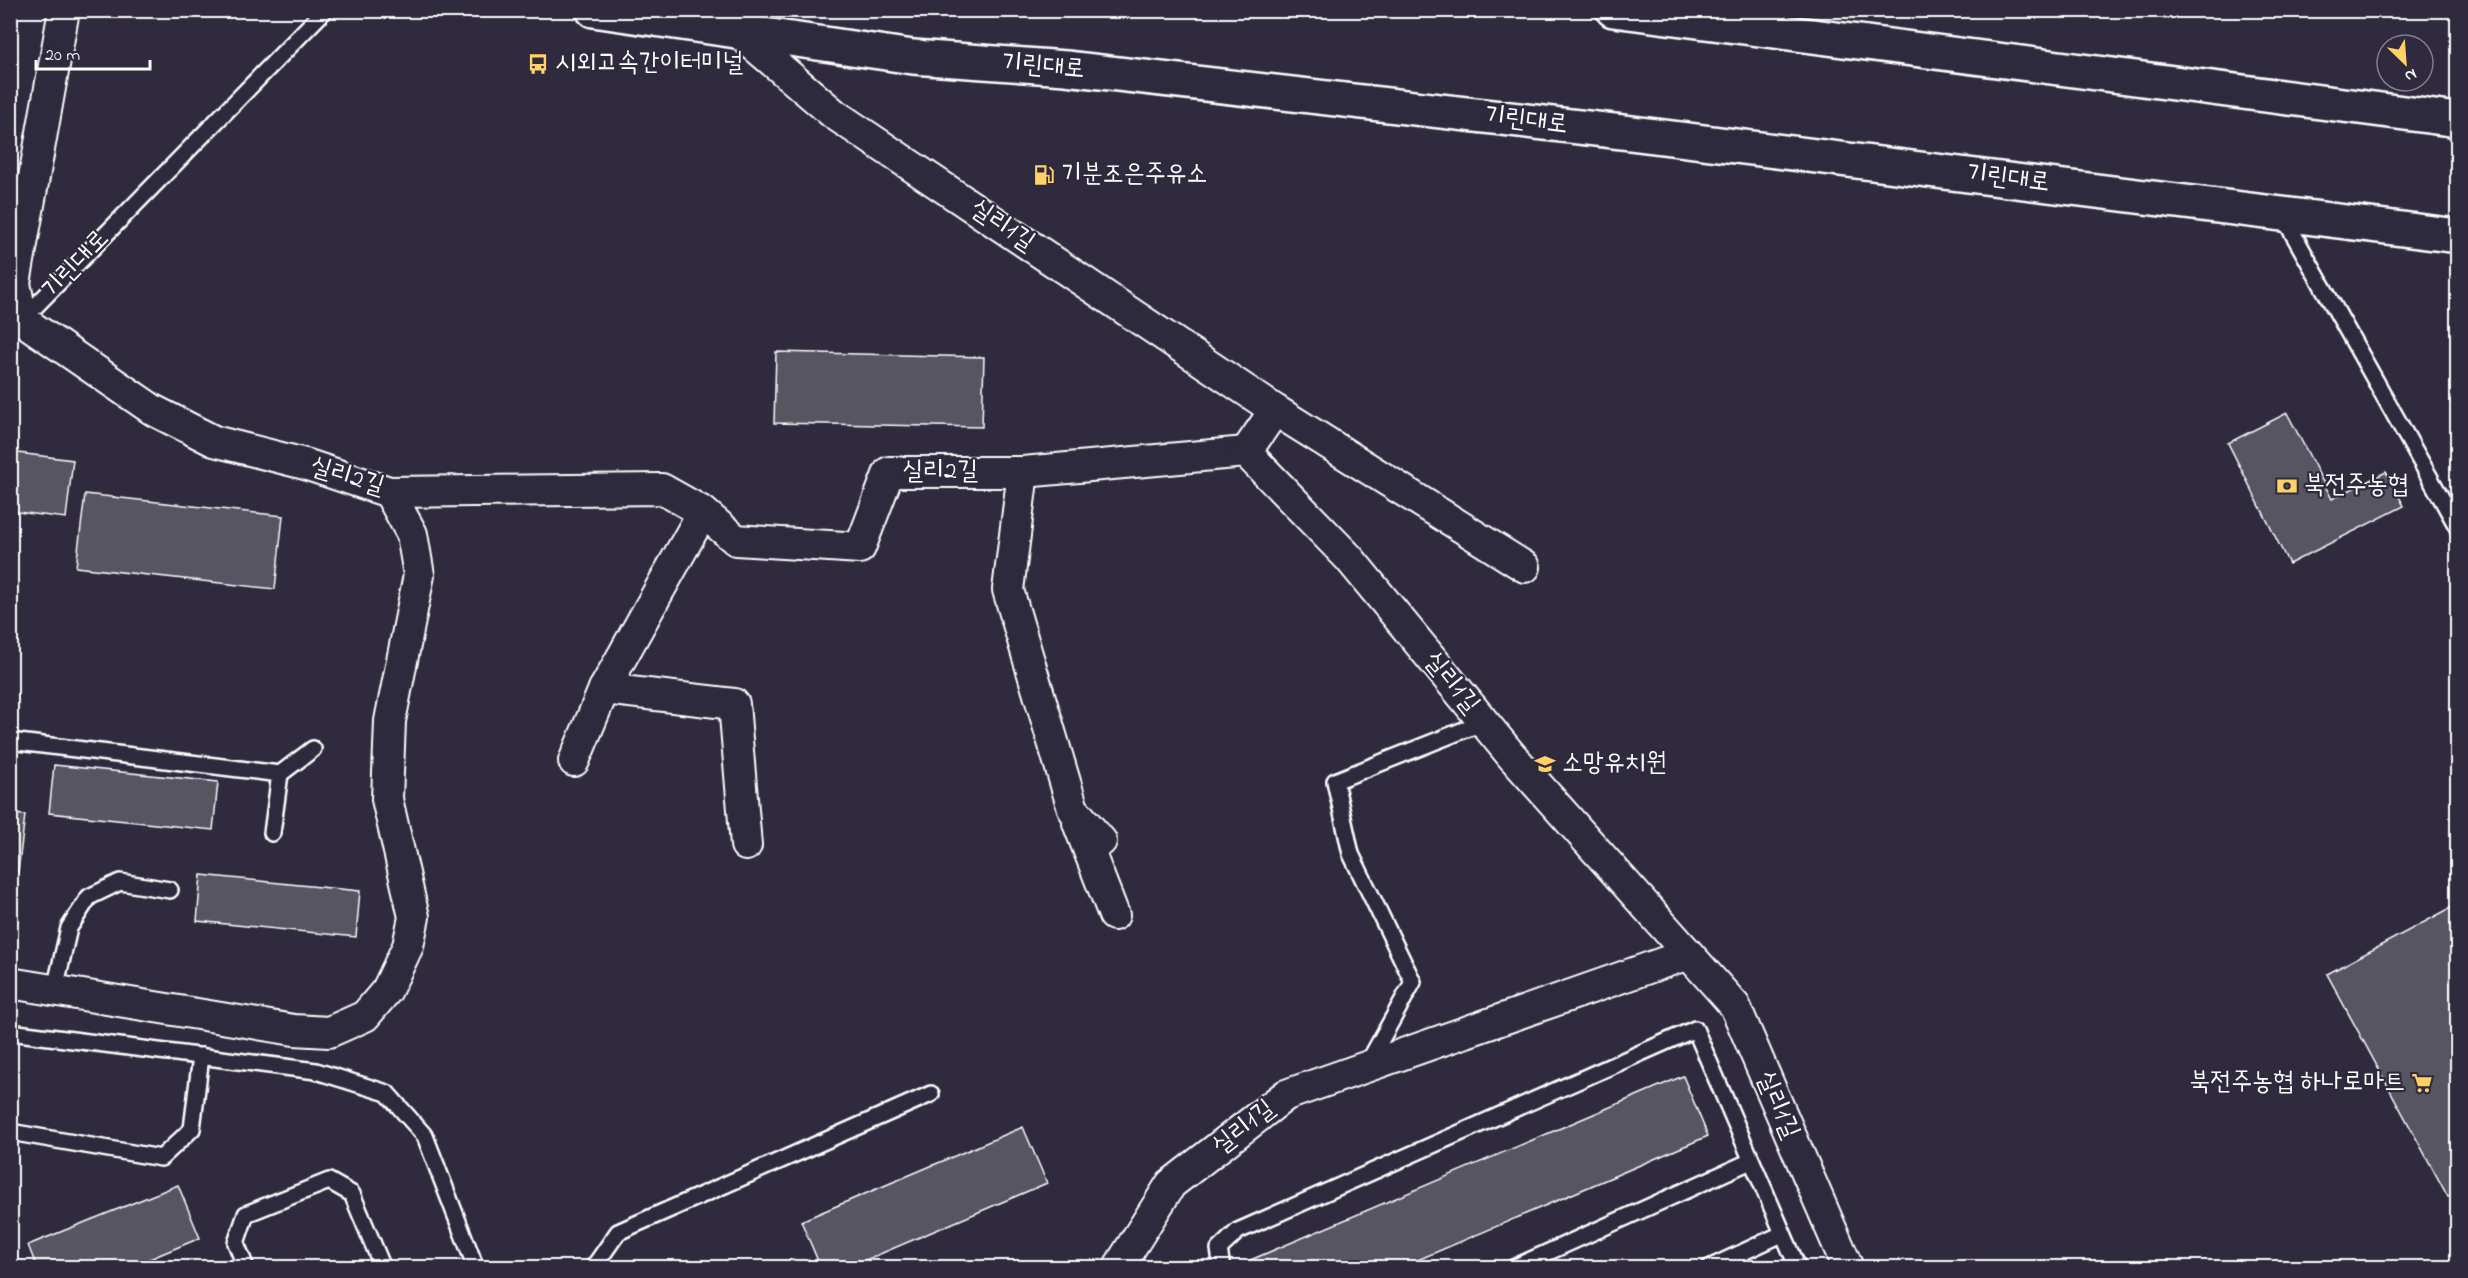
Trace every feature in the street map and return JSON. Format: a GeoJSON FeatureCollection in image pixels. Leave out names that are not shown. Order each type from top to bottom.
{"type":"FeatureCollection","features":[{"type":"Feature","properties":{"kind":"street","name":"기린대로"},"geometry":{"type":"LineString","coordinates":[[22,320],[15,283],[64,10]]}},
{"type":"Feature","properties":{"kind":"street","name":"기린대로"},"geometry":{"type":"LineString","coordinates":[[593,10],[913,57],[1066,68],[1643,134],[2457,236]]}},
{"type":"Feature","properties":{"kind":"street"},"geometry":{"type":"LineString","coordinates":[[1613,10],[2457,120]]}},
{"type":"Feature","properties":{"kind":"street","name":"실리1길"},"geometry":{"type":"LineString","coordinates":[[737,31],[834,114],[1275,410],[1525,567]]}},
{"type":"Feature","properties":{"kind":"street","name":"실리2길"},"geometry":{"type":"LineString","coordinates":[[22,320],[153,410],[214,441],[305,464],[388,492],[662,489],[703,512],[736,540],[860,548],[889,472],[1023,472],[1246,452]]}},
{"type":"Feature","properties":{"kind":"street"},"geometry":{"type":"LineString","coordinates":[[1246,452],[1275,410]]}},
{"type":"Feature","properties":{"kind":"street","name":"실리1길"},"geometry":{"type":"LineString","coordinates":[[1246,452],[1349,558],[1484,722],[1735,1006],[1848,1268]]}},
{"type":"Feature","properties":{"kind":"street"},"geometry":{"type":"LineString","coordinates":[[1023,472],[1008,590],[1073,809],[1114,915]]}},
{"type":"Feature","properties":{"kind":"street"},"geometry":{"type":"LineString","coordinates":[[10,983],[294,1030],[329,1032],[365,1016],[387,990],[408,946],[414,916],[387,800],[390,721],[419,575],[412,534],[388,492]]}},
{"type":"Feature","properties":{"kind":"street"},"geometry":{"type":"LineString","coordinates":[[574,761],[604,689],[703,512]]}},
{"type":"Feature","properties":{"kind":"street"},"geometry":{"type":"LineString","coordinates":[[604,689],[734,704],[746,844]]}},
{"type":"Feature","properties":{"kind":"street"},"geometry":{"type":"LineString","coordinates":[[1073,809],[1101,841]]}},
{"type":"Feature","properties":{"kind":"street","name":"실리1길"},"geometry":{"type":"LineString","coordinates":[[1118,1268],[1171,1184],[1286,1095],[1688,954]]}},
{"type":"Feature","properties":{"kind":"lane","name":"기린대로"},"geometry":{"type":"LineString","coordinates":[[22,320],[325,10]]}},
{"type":"Feature","properties":{"kind":"lane"},"geometry":{"type":"LineString","coordinates":[[2282,214],[2457,528]]}},
{"type":"Feature","properties":{"kind":"lane"},"geometry":{"type":"LineString","coordinates":[[1366,1067],[1413,982],[1351,854],[1335,782],[1484,722]]}},
{"type":"Feature","properties":{"kind":"lane"},"geometry":{"type":"LineString","coordinates":[[10,741],[280,774],[313,749]]}},
{"type":"Feature","properties":{"kind":"lane"},"geometry":{"type":"LineString","coordinates":[[272,833],[280,774]]}},
{"type":"Feature","properties":{"kind":"lane"},"geometry":{"type":"LineString","coordinates":[[55,989],[69,928],[89,897],[120,882],[170,890]]}},
{"type":"Feature","properties":{"kind":"lane"},"geometry":{"type":"LineString","coordinates":[[1222,1268],[1219,1249],[1238,1231],[1695,1029],[1798,1268]]}},
{"type":"Feature","properties":{"kind":"lane"},"geometry":{"type":"LineString","coordinates":[[10,1032],[316,1071],[387,1094],[425,1136],[476,1268]]}},
{"type":"Feature","properties":{"kind":"lane"},"geometry":{"type":"LineString","coordinates":[[10,1132],[161,1158],[192,1129],[201,1056]]}},
{"type":"Feature","properties":{"kind":"lane"},"geometry":{"type":"LineString","coordinates":[[592,1268],[618,1232],[931,1094]]}},
{"type":"Feature","properties":{"kind":"lane"},"geometry":{"type":"LineString","coordinates":[[1513,1268],[1751,1161]]}},
{"type":"Feature","properties":{"kind":"lane"},"geometry":{"type":"LineString","coordinates":[[246,1268],[236,1243],[246,1214],[329,1181],[352,1194],[383,1268]]}},
{"type":"Feature","properties":{"kind":"lane"},"geometry":{"type":"LineString","coordinates":[[1709,1268],[1782,1234]]}},
{"type":"Feature","properties":{"kind":"building"},"geometry":{"type":"Polygon","coordinates":[[[776,352],[984,357],[982,427],[774,423],[776,352]]]}},
{"type":"Feature","properties":{"kind":"building","name":"북전주농협"},"geometry":{"type":"Polygon","coordinates":[[[2287,413],[2332,499],[2386,472],[2404,506],[2289,564],[2228,443],[2287,413]]]}},
{"type":"Feature","properties":{"kind":"building"},"geometry":{"type":"Polygon","coordinates":[[[10,452],[73,460],[66,518],[10,511],[10,452]]]}},
{"type":"Feature","properties":{"kind":"building"},"geometry":{"type":"Polygon","coordinates":[[[85,494],[283,516],[275,589],[76,567],[85,494]]]}},
{"type":"Feature","properties":{"kind":"building"},"geometry":{"type":"Polygon","coordinates":[[[54,765],[218,782],[213,830],[49,813],[54,765]]]}},
{"type":"Feature","properties":{"kind":"building"},"geometry":{"type":"Polygon","coordinates":[[[10,814],[25,815],[18,872],[10,871],[10,814]]]}},
{"type":"Feature","properties":{"kind":"building"},"geometry":{"type":"Polygon","coordinates":[[[201,875],[360,891],[356,937],[197,921],[201,875]]]}},
{"type":"Feature","properties":{"kind":"building","name":"북전주농협 하나로마트"},"geometry":{"type":"Polygon","coordinates":[[[2458,904],[2458,1191],[2448,1197],[2327,974],[2458,904]]]}},
{"type":"Feature","properties":{"kind":"building"},"geometry":{"type":"Polygon","coordinates":[[[1683,1076],[1708,1136],[1399,1268],[1242,1268],[1241,1264],[1683,1076]]]}},
{"type":"Feature","properties":{"kind":"building"},"geometry":{"type":"Polygon","coordinates":[[[1023,1127],[1047,1183],[847,1268],[821,1268],[801,1221],[1023,1127]]]}},
{"type":"Feature","properties":{"kind":"building"},"geometry":{"type":"Polygon","coordinates":[[[178,1185],[200,1238],[128,1268],[37,1268],[28,1245],[178,1185]]]}},
{"type":"Feature","properties":{"kind":"place","name":"시외고속간이터미널"},"geometry":{"type":"Point","coordinates":[538,64]}},
{"type":"Feature","properties":{"kind":"place","name":"기분조은주유소"},"geometry":{"type":"Point","coordinates":[1044,175]}},
{"type":"Feature","properties":{"kind":"place","name":"북전주농협"},"geometry":{"type":"Point","coordinates":[2287,486]}},
{"type":"Feature","properties":{"kind":"place","name":"소망유치원"},"geometry":{"type":"Point","coordinates":[1545,764]}},
{"type":"Feature","properties":{"kind":"place","name":"북전주농협 하나로마트"},"geometry":{"type":"Point","coordinates":[2422,1083]}}]}
